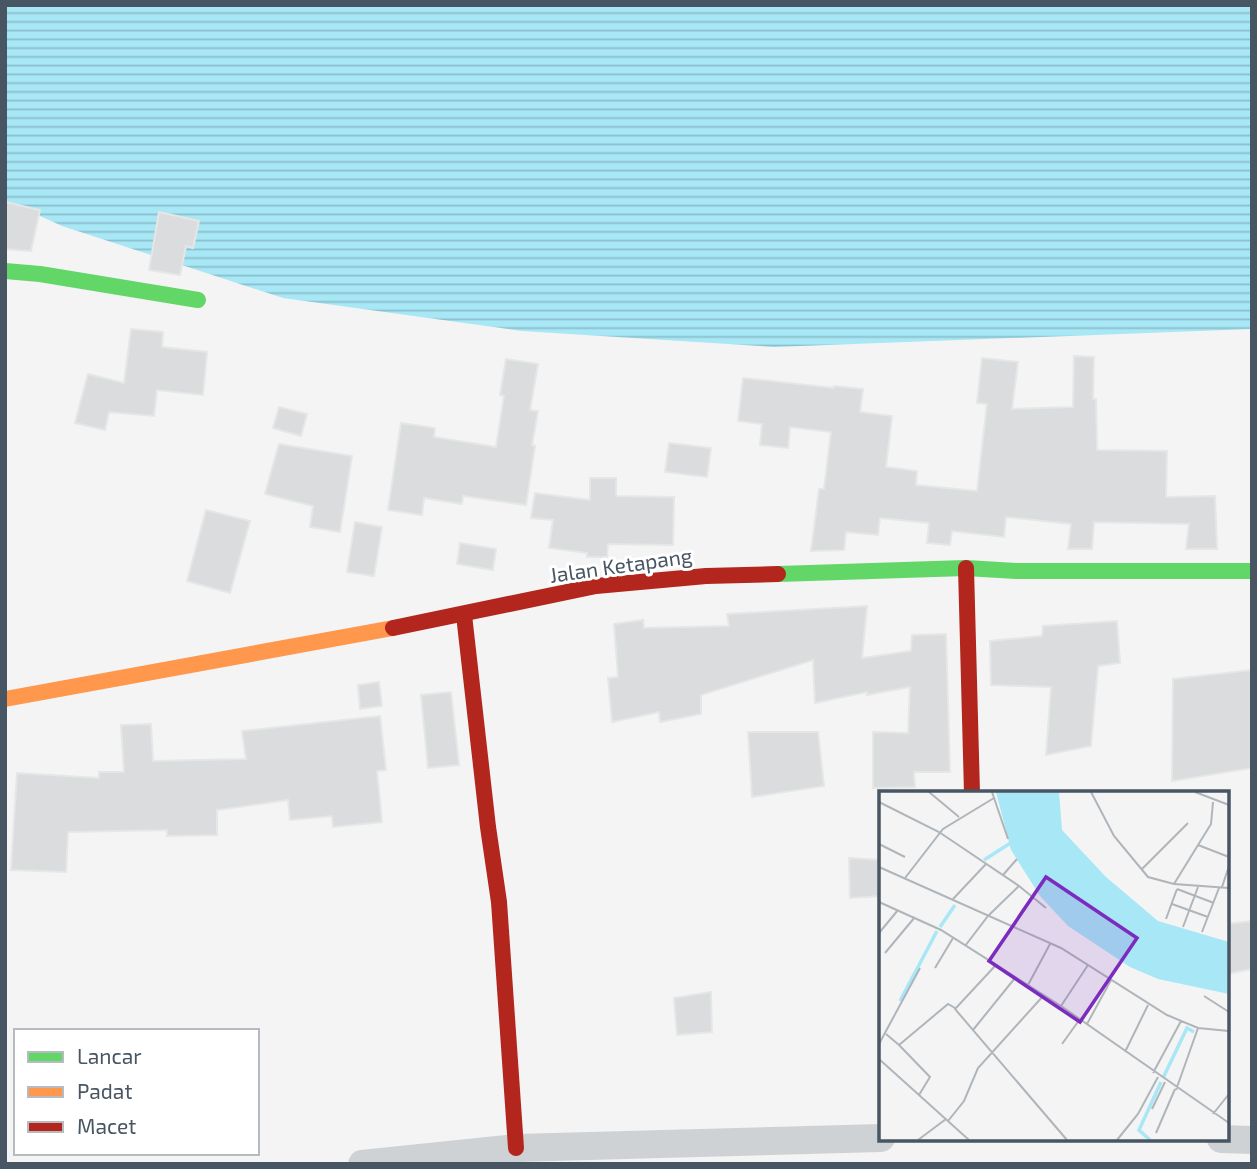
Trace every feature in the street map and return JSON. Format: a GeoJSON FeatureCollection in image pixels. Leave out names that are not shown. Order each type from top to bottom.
{"type":"FeatureCollection","features":[{"type":"Feature","properties":{"kind":"main road"},"geometry":{"type":"LineString","coordinates":[[5,271],[40,274],[198,300]]}},
{"type":"Feature","properties":{"kind":"main road"},"geometry":{"type":"LineString","coordinates":[[966,568],[972,791]]}},
{"type":"Feature","properties":{"kind":"main road","name":"Jalan Ketapang"},"geometry":{"type":"LineString","coordinates":[[5,699],[464,615],[596,586],[706,576],[966,568],[1016,571],[1252,571]]}},
{"type":"Feature","properties":{"kind":"main road"},"geometry":{"type":"LineString","coordinates":[[464,615],[499,902],[516,1148]]}},
{"type":"Feature","properties":{"kind":"street"},"geometry":{"type":"LineString","coordinates":[[362,1164],[516,1148],[734,1153],[879,1138]]}},
{"type":"Feature","properties":{"kind":"water"},"geometry":{"type":"Polygon","coordinates":[[[5,5],[1252,5],[1252,329],[774,347],[522,331],[283,298],[62,226],[5,200],[5,5]]]}},
{"type":"Feature","properties":{"kind":"building"},"geometry":{"type":"Polygon","coordinates":[[[5,202],[40,210],[31,251],[5,249],[5,202]]]}},
{"type":"Feature","properties":{"kind":"building"},"geometry":{"type":"Polygon","coordinates":[[[159,212],[199,221],[193,248],[186,246],[180,275],[149,270],[159,212]]]}},
{"type":"Feature","properties":{"kind":"building"},"geometry":{"type":"Polygon","coordinates":[[[131,329],[163,332],[162,347],[207,352],[203,395],[157,390],[154,416],[109,412],[105,430],[75,423],[88,374],[124,383],[131,329]]]}},
{"type":"Feature","properties":{"kind":"building"},"geometry":{"type":"Polygon","coordinates":[[[1074,356],[1094,357],[1093,399],[1096,399],[1097,450],[1167,451],[1166,497],[1215,496],[1217,549],[1186,549],[1189,524],[1094,522],[1092,549],[1068,549],[1071,524],[1006,517],[1004,537],[952,531],[950,545],[927,543],[929,523],[880,518],[878,535],[846,532],[844,550],[811,551],[819,489],[824,489],[831,432],[790,427],[788,448],[760,445],[762,424],[738,421],[743,378],[863,389],[860,412],[892,416],[886,467],[917,471],[916,485],[977,491],[987,404],[977,403],[982,358],[1018,362],[1012,409],[1073,407],[1074,356]]]}},
{"type":"Feature","properties":{"kind":"building"},"geometry":{"type":"Polygon","coordinates":[[[506,359],[538,364],[530,410],[538,411],[526,505],[463,496],[462,504],[424,498],[422,515],[388,510],[401,423],[435,428],[434,437],[496,447],[504,396],[500,395],[506,359]]]}},
{"type":"Feature","properties":{"kind":"building"},"geometry":{"type":"Polygon","coordinates":[[[279,407],[307,414],[301,436],[273,428],[279,407]]]}},
{"type":"Feature","properties":{"kind":"building"},"geometry":{"type":"Polygon","coordinates":[[[669,443],[711,448],[707,477],[665,472],[669,443]]]}},
{"type":"Feature","properties":{"kind":"building"},"geometry":{"type":"Polygon","coordinates":[[[279,444],[352,456],[340,532],[310,527],[313,506],[265,494],[279,444]]]}},
{"type":"Feature","properties":{"kind":"building"},"geometry":{"type":"Polygon","coordinates":[[[590,478],[616,478],[616,496],[674,497],[673,545],[608,544],[607,557],[587,557],[587,553],[549,548],[553,520],[531,518],[535,493],[590,500],[590,478]]]}},
{"type":"Feature","properties":{"kind":"building"},"geometry":{"type":"Polygon","coordinates":[[[206,510],[250,521],[230,593],[187,581],[206,510]]]}},
{"type":"Feature","properties":{"kind":"building"},"geometry":{"type":"Polygon","coordinates":[[[355,522],[382,527],[374,576],[347,572],[355,522]]]}},
{"type":"Feature","properties":{"kind":"building"},"geometry":{"type":"Polygon","coordinates":[[[460,543],[496,549],[493,570],[457,564],[460,543]]]}},
{"type":"Feature","properties":{"kind":"building"},"geometry":{"type":"Polygon","coordinates":[[[867,606],[862,658],[911,651],[912,635],[946,634],[950,772],[914,772],[915,787],[873,788],[873,732],[908,733],[910,687],[867,695],[867,692],[815,703],[813,660],[701,695],[701,714],[660,722],[659,712],[612,722],[608,678],[618,677],[614,624],[643,620],[644,628],[729,626],[727,614],[867,606]]]}},
{"type":"Feature","properties":{"kind":"building"},"geometry":{"type":"Polygon","coordinates":[[[1117,621],[1120,663],[1098,666],[1091,746],[1046,755],[1051,687],[991,685],[990,641],[1042,636],[1043,626],[1117,621]]]}},
{"type":"Feature","properties":{"kind":"building"},"geometry":{"type":"Polygon","coordinates":[[[1252,670],[1252,768],[1172,781],[1173,679],[1252,670]]]}},
{"type":"Feature","properties":{"kind":"building"},"geometry":{"type":"Polygon","coordinates":[[[379,682],[382,706],[360,709],[358,685],[379,682]]]}},
{"type":"Feature","properties":{"kind":"building"},"geometry":{"type":"Polygon","coordinates":[[[451,692],[459,765],[428,768],[421,695],[451,692]]]}},
{"type":"Feature","properties":{"kind":"building"},"geometry":{"type":"Polygon","coordinates":[[[380,716],[386,770],[377,771],[382,822],[333,827],[332,816],[290,820],[288,800],[217,810],[217,835],[167,836],[167,830],[68,832],[66,872],[11,870],[17,773],[99,778],[99,772],[124,772],[121,725],[151,724],[153,761],[246,759],[242,731],[380,716]]]}},
{"type":"Feature","properties":{"kind":"building"},"geometry":{"type":"Polygon","coordinates":[[[748,732],[818,732],[824,786],[752,797],[748,732]]]}},
{"type":"Feature","properties":{"kind":"building"},"geometry":{"type":"Polygon","coordinates":[[[849,858],[879,860],[879,896],[850,898],[849,858]]]}},
{"type":"Feature","properties":{"kind":"building"},"geometry":{"type":"Polygon","coordinates":[[[1252,921],[1252,969],[1229,974],[1229,924],[1252,921]]]}},
{"type":"Feature","properties":{"kind":"building"},"geometry":{"type":"Polygon","coordinates":[[[711,992],[712,1032],[677,1035],[674,998],[711,992]]]}},
{"type":"Feature","properties":{"kind":"traffic: fast"},"geometry":{"type":"LineString","coordinates":[[5,271],[40,274],[198,300]]}},
{"type":"Feature","properties":{"kind":"traffic: fast"},"geometry":{"type":"LineString","coordinates":[[778,574],[966,568],[1016,571],[1252,571]]}},
{"type":"Feature","properties":{"kind":"traffic: slow"},"geometry":{"type":"LineString","coordinates":[[5,699],[393,628]]}},
{"type":"Feature","properties":{"kind":"traffic: jam"},"geometry":{"type":"LineString","coordinates":[[966,568],[972,791]]}},
{"type":"Feature","properties":{"kind":"traffic: jam"},"geometry":{"type":"LineString","coordinates":[[393,628],[596,586],[706,576],[778,574]]}},
{"type":"Feature","properties":{"kind":"traffic: jam"},"geometry":{"type":"LineString","coordinates":[[464,615],[499,902],[516,1148]]}}]}
